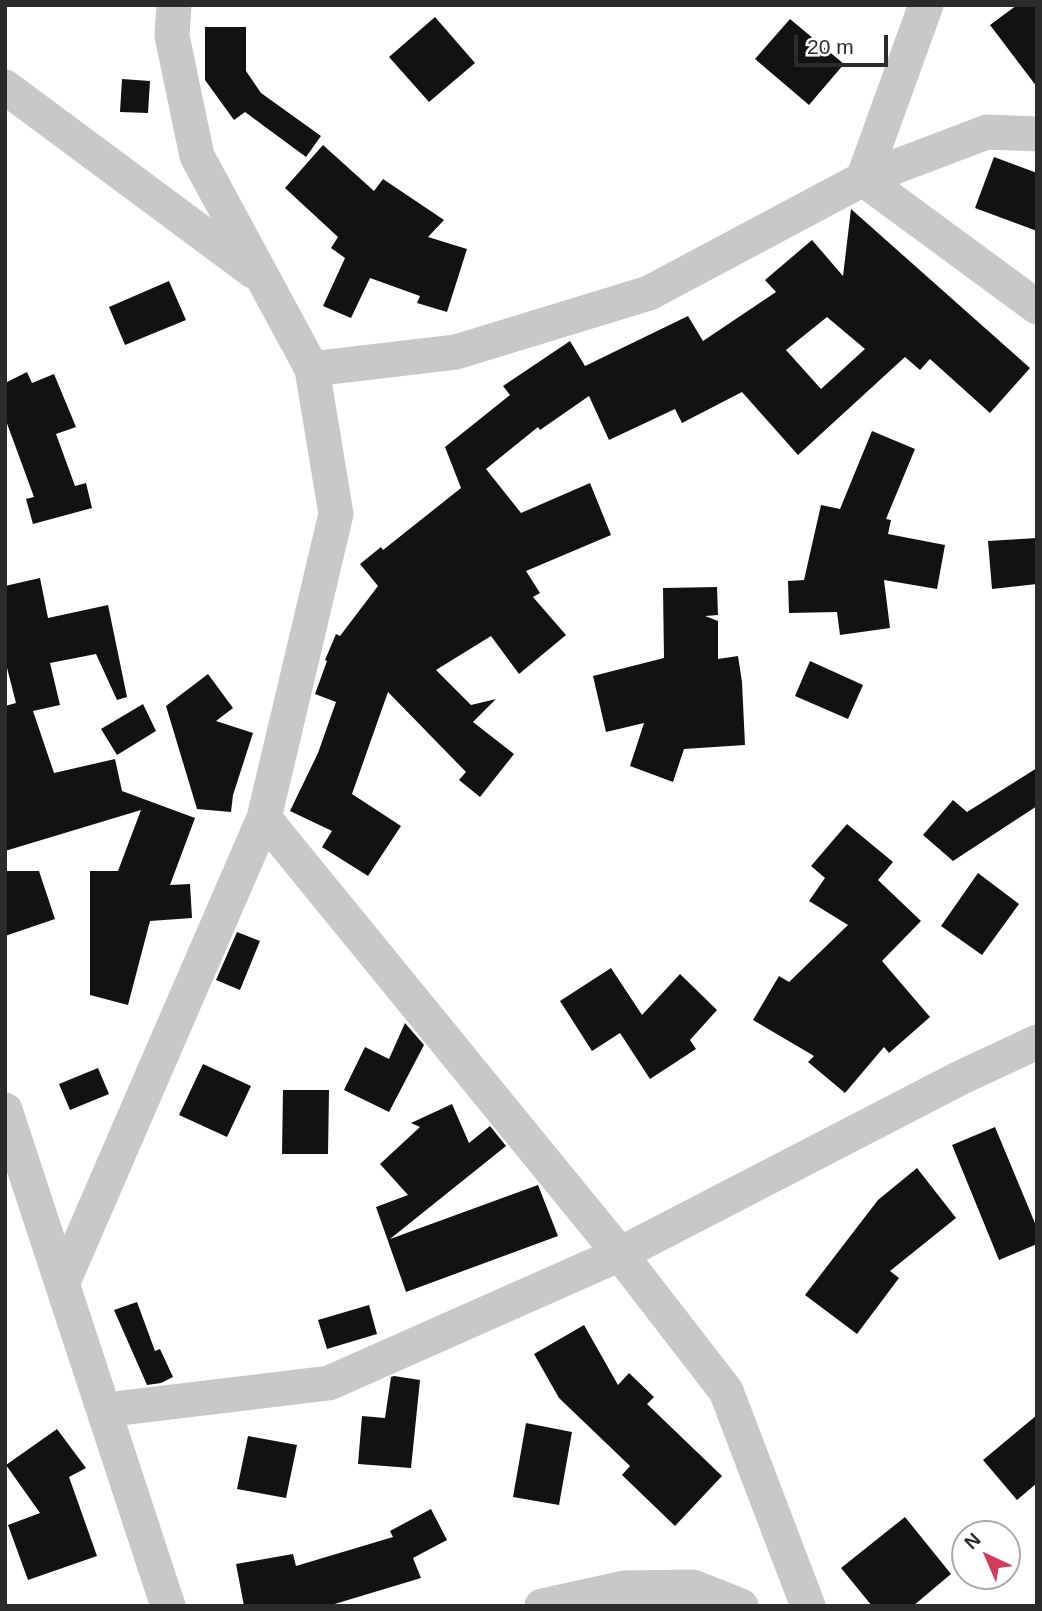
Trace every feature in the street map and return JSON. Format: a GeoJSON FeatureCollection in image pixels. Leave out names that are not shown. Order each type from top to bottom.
{"type":"FeatureCollection","features":[{"type":"Feature","properties":{"kind":"street"},"geometry":{"type":"LineString","coordinates":[[63,1282],[264,818],[336,514],[312,369],[197,156],[172,36],[174,5]]}},
{"type":"Feature","properties":{"kind":"street"},"geometry":{"type":"LineString","coordinates":[[863,179],[926,5]]}},
{"type":"Feature","properties":{"kind":"street"},"geometry":{"type":"LineString","coordinates":[[5,87],[262,277]]}},
{"type":"Feature","properties":{"kind":"street"},"geometry":{"type":"LineString","coordinates":[[312,369],[456,352],[649,293],[863,179],[988,132],[1037,134]]}},
{"type":"Feature","properties":{"kind":"street"},"geometry":{"type":"LineString","coordinates":[[863,179],[1037,307]]}},
{"type":"Feature","properties":{"kind":"street"},"geometry":{"type":"LineString","coordinates":[[264,818],[620,1254],[726,1391],[808,1606]]}},
{"type":"Feature","properties":{"kind":"street"},"geometry":{"type":"LineString","coordinates":[[105,1410],[329,1383],[620,1254],[960,1078],[1037,1042]]}},
{"type":"Feature","properties":{"kind":"street"},"geometry":{"type":"LineString","coordinates":[[5,1110],[168,1606]]}},
{"type":"Feature","properties":{"kind":"street"},"geometry":{"type":"LineString","coordinates":[[542,1606],[625,1588],[693,1587],[741,1606]]}},
{"type":"Feature","properties":{"kind":"building"},"geometry":{"type":"Polygon","coordinates":[[[1017,5],[1037,5],[1037,87],[990,25],[1017,5]]]}},
{"type":"Feature","properties":{"kind":"building"},"geometry":{"type":"Polygon","coordinates":[[[435,17],[475,63],[429,102],[389,57],[435,17]]]}},
{"type":"Feature","properties":{"kind":"building"},"geometry":{"type":"Polygon","coordinates":[[[790,19],[844,64],[809,105],[755,59],[790,19]]]}},
{"type":"Feature","properties":{"kind":"building"},"geometry":{"type":"Polygon","coordinates":[[[205,27],[246,27],[246,71],[261,93],[321,136],[306,157],[245,112],[234,120],[205,80],[205,27]]]}},
{"type":"Feature","properties":{"kind":"building"},"geometry":{"type":"Polygon","coordinates":[[[122,79],[150,81],[148,113],[120,112],[122,79]]]}},
{"type":"Feature","properties":{"kind":"building"},"geometry":{"type":"Polygon","coordinates":[[[323,145],[374,191],[383,179],[444,220],[428,237],[467,249],[447,312],[417,303],[420,296],[370,278],[351,318],[323,306],[345,258],[331,248],[338,237],[285,188],[323,145]]]}},
{"type":"Feature","properties":{"kind":"building"},"geometry":{"type":"Polygon","coordinates":[[[994,157],[1037,173],[1037,231],[975,208],[994,157]]]}},
{"type":"Feature","properties":{"kind":"building"},"geometry":{"type":"Polygon","coordinates":[[[851,209],[1030,368],[990,413],[930,359],[920,370],[905,357],[798,455],[742,392],[682,423],[675,409],[609,440],[589,396],[540,430],[538,427],[486,469],[521,513],[590,483],[611,535],[526,571],[540,593],[533,597],[566,635],[519,674],[491,636],[436,670],[471,705],[496,699],[473,722],[514,754],[480,797],[459,780],[466,772],[388,692],[352,794],[401,826],[368,876],[322,847],[332,831],[290,811],[318,753],[336,702],[315,694],[327,661],[325,660],[336,634],[340,636],[378,586],[360,564],[381,547],[383,550],[461,488],[445,447],[510,395],[503,386],[570,341],[585,366],[688,316],[703,341],[776,292],[765,280],[812,240],[843,276],[851,209]],[[827,317],[786,350],[821,389],[865,349],[827,317]]]}},
{"type":"Feature","properties":{"kind":"building"},"geometry":{"type":"Polygon","coordinates":[[[169,281],[186,320],[125,345],[109,307],[169,281]]]}},
{"type":"Feature","properties":{"kind":"building"},"geometry":{"type":"Polygon","coordinates":[[[27,372],[32,383],[54,374],[76,427],[56,434],[75,486],[86,483],[92,508],[33,524],[26,499],[34,497],[5,418],[5,383],[27,372]]]}},
{"type":"Feature","properties":{"kind":"building"},"geometry":{"type":"Polygon","coordinates":[[[872,431],[915,449],[886,519],[891,520],[888,534],[945,545],[937,589],[884,580],[890,628],[840,635],[837,612],[789,613],[788,581],[804,580],[821,505],[840,509],[872,431]]]}},
{"type":"Feature","properties":{"kind":"building"},"geometry":{"type":"Polygon","coordinates":[[[1037,538],[1037,584],[992,589],[988,541],[1037,538]]]}},
{"type":"Feature","properties":{"kind":"building"},"geometry":{"type":"Polygon","coordinates":[[[40,578],[48,618],[108,605],[127,697],[117,700],[96,654],[50,663],[60,705],[33,711],[54,773],[115,759],[122,791],[195,818],[170,885],[190,884],[192,918],[150,921],[128,1005],[90,995],[90,871],[118,871],[141,810],[5,851],[5,706],[16,703],[5,660],[5,586],[40,578]]]}},
{"type":"Feature","properties":{"kind":"building"},"geometry":{"type":"Polygon","coordinates":[[[717,587],[718,615],[705,616],[718,621],[718,659],[738,656],[745,745],[684,749],[673,782],[630,766],[644,723],[606,732],[593,676],[664,658],[663,588],[717,587]]]}},
{"type":"Feature","properties":{"kind":"building"},"geometry":{"type":"Polygon","coordinates":[[[810,661],[863,685],[848,719],[795,696],[810,661]]]}},
{"type":"Feature","properties":{"kind":"building"},"geometry":{"type":"Polygon","coordinates":[[[208,674],[233,708],[216,721],[253,733],[233,795],[231,812],[197,809],[166,706],[208,674]]]}},
{"type":"Feature","properties":{"kind":"building"},"geometry":{"type":"Polygon","coordinates":[[[143,704],[156,731],[117,755],[101,729],[143,704]]]}},
{"type":"Feature","properties":{"kind":"building"},"geometry":{"type":"Polygon","coordinates":[[[1037,768],[1037,806],[953,861],[923,835],[953,800],[967,812],[1037,768]]]}},
{"type":"Feature","properties":{"kind":"building"},"geometry":{"type":"Polygon","coordinates":[[[847,824],[893,862],[878,880],[921,921],[882,961],[930,1017],[889,1053],[884,1047],[845,1093],[808,1062],[814,1056],[753,1020],[779,976],[789,982],[848,925],[809,901],[825,878],[811,866],[847,824]]]}},
{"type":"Feature","properties":{"kind":"building"},"geometry":{"type":"Polygon","coordinates":[[[5,871],[39,871],[55,919],[5,936],[5,871]]]}},
{"type":"Feature","properties":{"kind":"building"},"geometry":{"type":"Polygon","coordinates":[[[978,873],[1019,904],[982,955],[941,926],[978,873]]]}},
{"type":"Feature","properties":{"kind":"building"},"geometry":{"type":"Polygon","coordinates":[[[237,932],[260,941],[240,990],[216,980],[237,932]]]}},
{"type":"Feature","properties":{"kind":"building"},"geometry":{"type":"Polygon","coordinates":[[[611,968],[642,1015],[680,974],[717,1010],[690,1040],[696,1049],[650,1079],[620,1033],[592,1051],[560,1001],[611,968]]]}},
{"type":"Feature","properties":{"kind":"building"},"geometry":{"type":"Polygon","coordinates":[[[405,1023],[424,1045],[389,1112],[344,1090],[365,1047],[389,1059],[405,1023]]]}},
{"type":"Feature","properties":{"kind":"building"},"geometry":{"type":"Polygon","coordinates":[[[203,1064],[251,1086],[227,1137],[179,1115],[203,1064]]]}},
{"type":"Feature","properties":{"kind":"building"},"geometry":{"type":"Polygon","coordinates":[[[98,1068],[109,1094],[70,1110],[59,1084],[98,1068]]]}},
{"type":"Feature","properties":{"kind":"building"},"geometry":{"type":"Polygon","coordinates":[[[283,1090],[329,1090],[328,1154],[282,1154],[283,1090]]]}},
{"type":"Feature","properties":{"kind":"building"},"geometry":{"type":"Polygon","coordinates":[[[452,1104],[469,1143],[490,1126],[506,1146],[390,1239],[538,1185],[558,1236],[406,1292],[376,1207],[408,1195],[380,1164],[420,1127],[411,1123],[452,1104]]]}},
{"type":"Feature","properties":{"kind":"building"},"geometry":{"type":"Polygon","coordinates":[[[995,1127],[1037,1228],[1037,1244],[999,1260],[952,1145],[995,1127]]]}},
{"type":"Feature","properties":{"kind":"building"},"geometry":{"type":"Polygon","coordinates":[[[917,1168],[956,1218],[890,1271],[899,1278],[857,1334],[805,1295],[878,1200],[917,1168]]]}},
{"type":"Feature","properties":{"kind":"building"},"geometry":{"type":"Polygon","coordinates":[[[137,1302],[155,1351],[160,1349],[173,1377],[161,1383],[147,1385],[114,1310],[137,1302]]]}},
{"type":"Feature","properties":{"kind":"building"},"geometry":{"type":"Polygon","coordinates":[[[369,1305],[377,1334],[327,1349],[318,1320],[369,1305]]]}},
{"type":"Feature","properties":{"kind":"building"},"geometry":{"type":"Polygon","coordinates":[[[584,1325],[618,1385],[629,1373],[654,1397],[647,1404],[722,1476],[675,1526],[622,1475],[630,1466],[559,1398],[534,1354],[584,1325]]]}},
{"type":"Feature","properties":{"kind":"building"},"geometry":{"type":"Polygon","coordinates":[[[391,1377],[420,1380],[411,1468],[358,1464],[362,1416],[385,1418],[391,1377]]]}},
{"type":"Feature","properties":{"kind":"building"},"geometry":{"type":"Polygon","coordinates":[[[1037,1415],[1037,1483],[1017,1500],[983,1460],[1037,1415]]]}},
{"type":"Feature","properties":{"kind":"building"},"geometry":{"type":"Polygon","coordinates":[[[526,1423],[572,1432],[559,1505],[513,1497],[526,1423]]]}},
{"type":"Feature","properties":{"kind":"building"},"geometry":{"type":"Polygon","coordinates":[[[57,1429],[86,1468],[69,1477],[97,1556],[28,1580],[8,1525],[40,1513],[6,1465],[57,1429]]]}},
{"type":"Feature","properties":{"kind":"building"},"geometry":{"type":"Polygon","coordinates":[[[248,1436],[297,1445],[286,1498],[237,1489],[248,1436]]]}},
{"type":"Feature","properties":{"kind":"building"},"geometry":{"type":"Polygon","coordinates":[[[431,1509],[447,1540],[413,1558],[421,1578],[328,1606],[244,1606],[236,1564],[293,1554],[296,1566],[393,1537],[390,1531],[431,1509]]]}},
{"type":"Feature","properties":{"kind":"building"},"geometry":{"type":"Polygon","coordinates":[[[905,1517],[951,1574],[913,1606],[872,1606],[841,1568],[905,1517]]]}}]}
